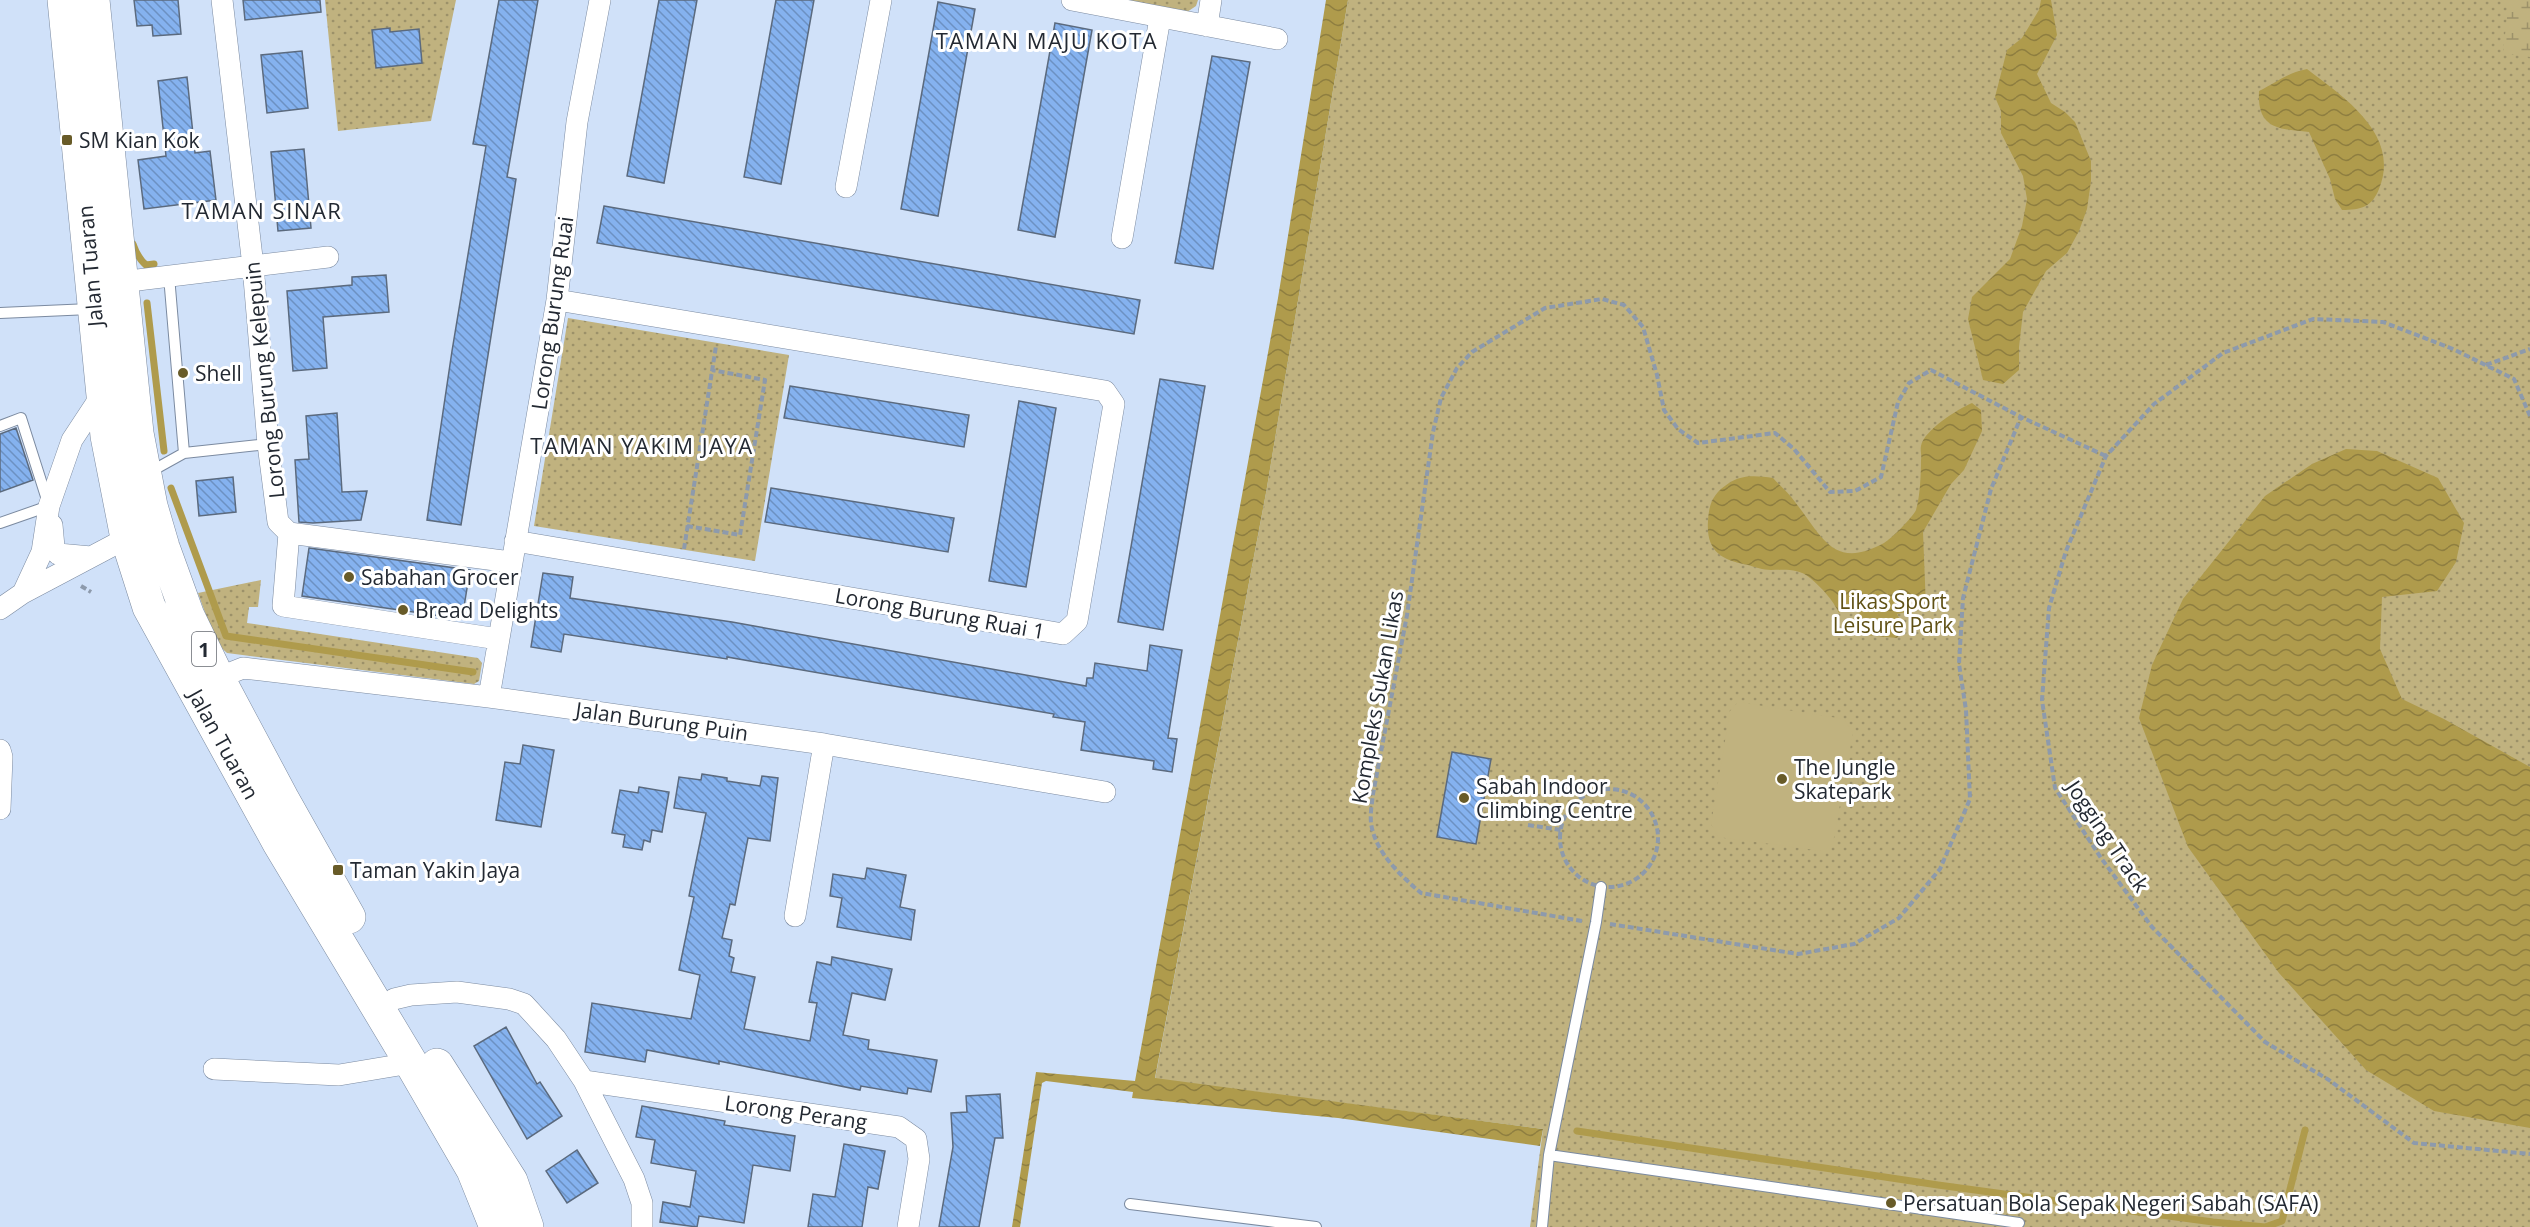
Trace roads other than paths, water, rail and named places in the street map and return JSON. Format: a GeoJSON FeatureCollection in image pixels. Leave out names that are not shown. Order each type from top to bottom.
{"type":"FeatureCollection","features":[{"type":"Feature","properties":{"kind":"main road","name":"Jalan Tuaran"},"geometry":{"type":"LineString","coordinates":[[64,0],[107,436],[127,538],[149,607],[279,843],[473,1170],[496,1227]]}},
{"type":"Feature","properties":{"kind":"main road","name":"Jalan Tuaran"},"geometry":{"type":"LineString","coordinates":[[93,0],[137,433],[144,475],[163,547],[189,616],[218,678],[282,798],[394,999],[511,1181],[527,1227]]}},
{"type":"Feature","properties":{"kind":"main road"},"geometry":{"type":"LineString","coordinates":[[127,538],[132,516],[123,447],[121,402],[129,350]]}},
{"type":"Feature","properties":{"kind":"street","name":"Lorong Burung Kelepuin"},"geometry":{"type":"LineString","coordinates":[[222,0],[253,266],[268,444],[278,522],[289,533]]}},
{"type":"Feature","properties":{"kind":"street","name":"Lorong Burung Ruai"},"geometry":{"type":"LineString","coordinates":[[489,697],[557,300],[577,122],[600,0]]}},
{"type":"Feature","properties":{"kind":"street"},"geometry":{"type":"LineString","coordinates":[[846,187],[881,0]]}},
{"type":"Feature","properties":{"kind":"street"},"geometry":{"type":"LineString","coordinates":[[1071,0],[1277,39]]}},
{"type":"Feature","properties":{"kind":"street"},"geometry":{"type":"LineString","coordinates":[[1207,26],[1211,0]]}},
{"type":"Feature","properties":{"kind":"street"},"geometry":{"type":"LineString","coordinates":[[1122,238],[1160,18]]}},
{"type":"Feature","properties":{"kind":"street"},"geometry":{"type":"LineString","coordinates":[[121,282],[328,257]]}},
{"type":"Feature","properties":{"kind":"street","name":"Lorong Burung Ruai 1"},"geometry":{"type":"LineString","coordinates":[[513,552],[1063,634],[1077,621],[1114,404],[1105,391],[557,300]]}},
{"type":"Feature","properties":{"kind":"street"},"geometry":{"type":"LineString","coordinates":[[23,593],[42,552],[49,506],[76,431],[103,393]]}},
{"type":"Feature","properties":{"kind":"street"},"geometry":{"type":"LineString","coordinates":[[49,506],[54,547],[58,554],[91,557]]}},
{"type":"Feature","properties":{"kind":"street"},"geometry":{"type":"LineString","coordinates":[[498,639],[283,606],[289,533],[513,552]]}},
{"type":"Feature","properties":{"kind":"street"},"geometry":{"type":"LineString","coordinates":[[0,609],[23,593],[127,538]]}},
{"type":"Feature","properties":{"kind":"street","name":"Jalan Burung Puin"},"geometry":{"type":"LineString","coordinates":[[218,678],[243,668],[489,697],[824,744],[1105,792]]}},
{"type":"Feature","properties":{"kind":"street"},"geometry":{"type":"LineString","coordinates":[[795,916],[824,744]]}},
{"type":"Feature","properties":{"kind":"street"},"geometry":{"type":"LineString","coordinates":[[0,750],[2,757],[0,808]]}},
{"type":"Feature","properties":{"kind":"street"},"geometry":{"type":"LineString","coordinates":[[394,999],[411,995],[457,992],[509,999],[524,1004],[556,1040],[584,1081],[634,1179],[642,1203],[642,1227]]}},
{"type":"Feature","properties":{"kind":"street"},"geometry":{"type":"LineString","coordinates":[[214,1069],[339,1075],[411,1063]]}},
{"type":"Feature","properties":{"kind":"street","name":"Lorong Perang"},"geometry":{"type":"LineString","coordinates":[[584,1081],[899,1127],[916,1139],[919,1159],[908,1227]]}},
{"type":"Feature","properties":{"kind":"lane"},"geometry":{"type":"LineString","coordinates":[[169,276],[184,453]]}},
{"type":"Feature","properties":{"kind":"lane"},"geometry":{"type":"LineString","coordinates":[[0,313],[93,308]]}},
{"type":"Feature","properties":{"kind":"lane"},"geometry":{"type":"LineString","coordinates":[[0,426],[21,418],[49,506],[0,523]]}},
{"type":"Feature","properties":{"kind":"lane"},"geometry":{"type":"LineString","coordinates":[[144,475],[184,453],[268,444]]}},
{"type":"Feature","properties":{"kind":"lane"},"geometry":{"type":"LineString","coordinates":[[1542,1227],[1548,1155],[1596,922],[1600,887]]}},
{"type":"Feature","properties":{"kind":"lane"},"geometry":{"type":"LineString","coordinates":[[1548,1155],[2019,1223]]}},
{"type":"Feature","properties":{"kind":"lane"},"geometry":{"type":"LineString","coordinates":[[1130,1204],[1316,1227]]}},
{"type":"Feature","properties":{"kind":"water"},"geometry":{"type":"Polygon","coordinates":[[[1326,0],[1348,0],[1266,493],[1155,1078],[1543,1129],[1540,1146],[1338,1118],[1132,1098],[1133,1092],[1046,1081],[1042,1083],[1020,1227],[1012,1227],[1036,1072],[1135,1081],[1278,298],[1326,0]]]}},
{"type":"Feature","properties":{"kind":"water"},"geometry":{"type":"Polygon","coordinates":[[[2041,0],[2051,0],[2057,35],[2037,74],[2051,103],[2075,122],[2091,161],[2091,181],[2087,209],[2079,231],[2067,253],[2046,271],[2023,312],[2019,370],[2003,384],[1983,380],[1968,319],[1972,297],[2010,259],[2022,226],[2027,199],[2023,176],[2001,133],[2001,111],[1995,97],[2007,50],[2022,38],[2039,10],[2041,0]]]}},
{"type":"Feature","properties":{"kind":"water"},"geometry":{"type":"Polygon","coordinates":[[[2307,69],[2352,105],[2376,135],[2382,152],[2384,170],[2376,195],[2365,206],[2342,210],[2335,199],[2330,179],[2309,132],[2279,128],[2266,120],[2262,113],[2259,91],[2288,75],[2307,69]]]}},
{"type":"Feature","properties":{"kind":"water"},"geometry":{"type":"Polygon","coordinates":[[[1972,403],[1981,410],[1982,431],[1964,470],[1951,484],[1923,532],[1926,608],[1897,614],[1905,629],[1897,638],[1864,635],[1857,627],[1860,610],[1858,603],[1846,607],[1839,613],[1826,594],[1805,575],[1796,571],[1765,570],[1738,563],[1723,557],[1712,546],[1709,539],[1708,521],[1713,499],[1729,483],[1751,476],[1773,478],[1831,546],[1852,553],[1867,551],[1884,543],[1902,528],[1916,510],[1923,440],[1942,421],[1972,403]]]}},
{"type":"Feature","properties":{"kind":"water"},"geometry":{"type":"Polygon","coordinates":[[[2346,449],[2377,451],[2438,478],[2464,523],[2456,562],[2437,591],[2382,597],[2380,649],[2402,699],[2444,719],[2530,767],[2530,1128],[2434,1111],[2366,1070],[2279,973],[2188,847],[2139,718],[2152,665],[2183,599],[2265,496],[2312,464],[2346,449]]]}},
{"type":"Feature","properties":{"kind":"waterway"},"geometry":{"type":"LineString","coordinates":[[133,244],[138,256],[146,265],[154,264]]}},
{"type":"Feature","properties":{"kind":"waterway"},"geometry":{"type":"LineString","coordinates":[[147,303],[164,451]]}},
{"type":"Feature","properties":{"kind":"waterway"},"geometry":{"type":"LineString","coordinates":[[171,488],[226,636],[473,672]]}},
{"type":"Feature","properties":{"kind":"waterway"},"geometry":{"type":"LineString","coordinates":[[1577,1131],[1938,1185],[2265,1227],[2282,1221],[2305,1130]]}},
{"type":"Feature","properties":{"kind":"place","name":"SM Kian Kok"},"geometry":{"type":"Point","coordinates":[67,140]}},
{"type":"Feature","properties":{"kind":"place","name":"Shell"},"geometry":{"type":"Point","coordinates":[183,373]}},
{"type":"Feature","properties":{"kind":"place","name":"Sabahan Grocer"},"geometry":{"type":"Point","coordinates":[349,577]}},
{"type":"Feature","properties":{"kind":"place","name":"Bread Delights"},"geometry":{"type":"Point","coordinates":[403,610]}},
{"type":"Feature","properties":{"kind":"place","name":"The Jungle Skatepark"},"geometry":{"type":"Point","coordinates":[1782,779]}},
{"type":"Feature","properties":{"kind":"place","name":"Sabah Indoor Climbing Centre"},"geometry":{"type":"Point","coordinates":[1464,798]}},
{"type":"Feature","properties":{"kind":"place","name":"Taman Yakin Jaya"},"geometry":{"type":"Point","coordinates":[338,870]}},
{"type":"Feature","properties":{"kind":"place","name":"Persatuan Bola Sepak Negeri Sabah (SAFA)"},"geometry":{"type":"Point","coordinates":[1891,1203]}},
{"type":"Feature","properties":{"kind":"district","name":"TAMAN MAJU KOTA"},"geometry":{"type":"Point","coordinates":[1047,40]}},
{"type":"Feature","properties":{"kind":"district","name":"TAMAN SINAR"},"geometry":{"type":"Point","coordinates":[262,210]}},
{"type":"Feature","properties":{"kind":"district","name":"TAMAN YAKIM JAYA"},"geometry":{"type":"Point","coordinates":[642,445]}},
{"type":"Feature","properties":{"kind":"park label","name":"Likas Sport Leisure Park"},"geometry":{"type":"Point","coordinates":[1893,613]}}]}
